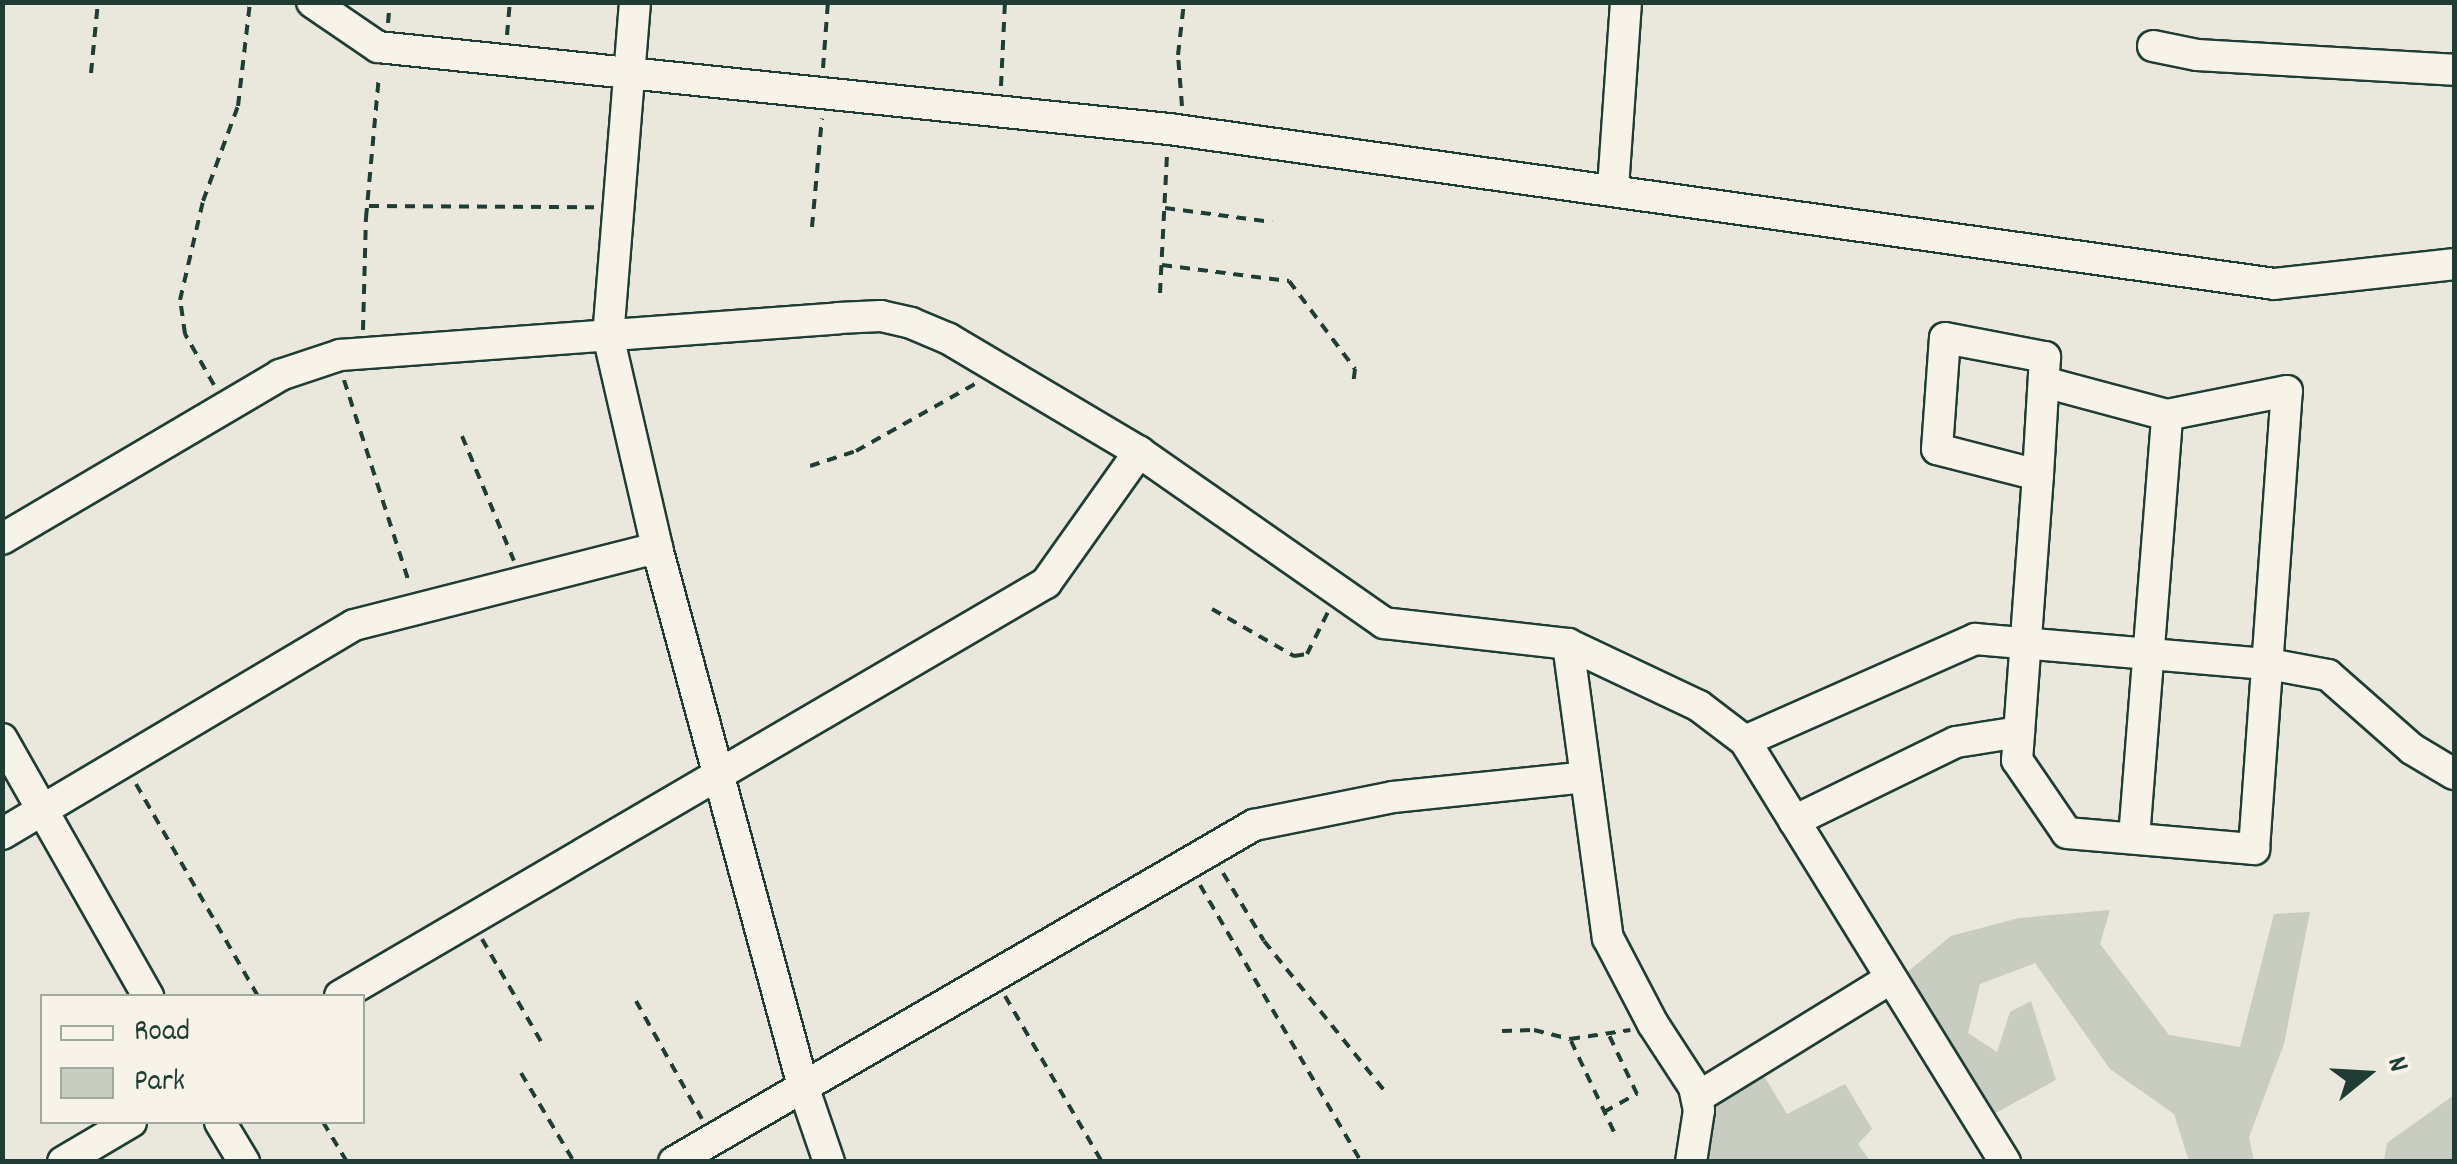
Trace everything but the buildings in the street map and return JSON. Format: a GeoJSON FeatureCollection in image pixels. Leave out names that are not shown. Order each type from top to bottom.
{"type":"FeatureCollection","features":[{"type":"Feature","properties":{"kind":"street"},"geometry":{"type":"LineString","coordinates":[[312,2],[378,47],[1174,130],[1613,188],[2274,284],[2454,264]]}},
{"type":"Feature","properties":{"kind":"street"},"geometry":{"type":"LineString","coordinates":[[635,2],[608,335],[657,548],[803,1086],[830,1162]]}},
{"type":"Feature","properties":{"kind":"street"},"geometry":{"type":"LineString","coordinates":[[1613,188],[1626,2]]}},
{"type":"Feature","properties":{"kind":"street"},"geometry":{"type":"LineString","coordinates":[[2153,46],[2198,55],[2454,70]]}},
{"type":"Feature","properties":{"kind":"street"},"geometry":{"type":"LineString","coordinates":[[2,539],[280,375],[354,354],[881,316],[936,334],[992,364],[1138,452],[1338,591],[1398,627],[1568,644],[1698,706],[1745,741],[2005,1162]]}},
{"type":"Feature","properties":{"kind":"street"},"geometry":{"type":"LineString","coordinates":[[2038,475],[1936,449],[1944,338],[2045,357],[2038,475],[2017,760],[2067,833],[2254,849],[2287,391],[2166,415],[2044,382]]}},
{"type":"Feature","properties":{"kind":"street"},"geometry":{"type":"LineString","coordinates":[[2134,838],[2166,415]]}},
{"type":"Feature","properties":{"kind":"street"},"geometry":{"type":"LineString","coordinates":[[343,994],[1046,583],[1138,452]]}},
{"type":"Feature","properties":{"kind":"street"},"geometry":{"type":"LineString","coordinates":[[2,834],[354,625],[657,548]]}},
{"type":"Feature","properties":{"kind":"street"},"geometry":{"type":"LineString","coordinates":[[1745,741],[1975,639],[2269,664],[2338,681],[2412,749],[2454,774]]}},
{"type":"Feature","properties":{"kind":"street"},"geometry":{"type":"LineString","coordinates":[[1568,644],[1608,938],[1653,1024],[1698,1097],[1691,1162]]}},
{"type":"Feature","properties":{"kind":"street"},"geometry":{"type":"LineString","coordinates":[[1794,821],[1956,742],[2019,732]]}},
{"type":"Feature","properties":{"kind":"street"},"geometry":{"type":"LineString","coordinates":[[2,739],[147,994]]}},
{"type":"Feature","properties":{"kind":"street"},"geometry":{"type":"LineString","coordinates":[[674,1162],[1254,825],[1392,797],[1586,777]]}},
{"type":"Feature","properties":{"kind":"street"},"geometry":{"type":"LineString","coordinates":[[1698,1097],[1890,979]]}},
{"type":"Feature","properties":{"kind":"street"},"geometry":{"type":"LineString","coordinates":[[63,1162],[128,1124]]}},
{"type":"Feature","properties":{"kind":"street"},"geometry":{"type":"LineString","coordinates":[[221,1124],[244,1162]]}},
{"type":"Feature","properties":{"kind":"path"},"geometry":{"type":"LineString","coordinates":[[90,73],[98,2]]}},
{"type":"Feature","properties":{"kind":"path"},"geometry":{"type":"LineString","coordinates":[[226,406],[185,334],[180,300],[203,201],[238,106],[250,2]]}},
{"type":"Feature","properties":{"kind":"path"},"geometry":{"type":"LineString","coordinates":[[505,60],[510,2]]}},
{"type":"Feature","properties":{"kind":"path"},"geometry":{"type":"LineString","coordinates":[[1001,111],[1006,2]]}},
{"type":"Feature","properties":{"kind":"path"},"geometry":{"type":"LineString","coordinates":[[1160,293],[1164,208],[1184,88],[1178,55],[1184,2]]}},
{"type":"Feature","properties":{"kind":"path"},"geometry":{"type":"LineString","coordinates":[[379,76],[354,354],[342,374],[417,609]]}},
{"type":"Feature","properties":{"kind":"path"},"geometry":{"type":"LineString","coordinates":[[368,206],[594,207]]}},
{"type":"Feature","properties":{"kind":"path"},"geometry":{"type":"LineString","coordinates":[[1164,208],[1272,222]]}},
{"type":"Feature","properties":{"kind":"path"},"geometry":{"type":"LineString","coordinates":[[1162,265],[1289,281],[1355,369],[1353,385]]}},
{"type":"Feature","properties":{"kind":"path"},"geometry":{"type":"LineString","coordinates":[[810,466],[856,451],[936,410],[968,391],[992,364]]}},
{"type":"Feature","properties":{"kind":"path"},"geometry":{"type":"LineString","coordinates":[[462,436],[520,583]]}},
{"type":"Feature","properties":{"kind":"path"},"geometry":{"type":"LineString","coordinates":[[1212,609],[1301,656],[1312,648],[1338,591]]}},
{"type":"Feature","properties":{"kind":"path"},"geometry":{"type":"LineString","coordinates":[[131,776],[257,994]]}},
{"type":"Feature","properties":{"kind":"path"},"geometry":{"type":"LineString","coordinates":[[1199,858],[1384,1090]]}},
{"type":"Feature","properties":{"kind":"path"},"geometry":{"type":"LineString","coordinates":[[1199,858],[1361,1162]]}},
{"type":"Feature","properties":{"kind":"path"},"geometry":{"type":"LineString","coordinates":[[473,918],[544,1048]]}},
{"type":"Feature","properties":{"kind":"path"},"geometry":{"type":"LineString","coordinates":[[993,975],[1102,1162]]}},
{"type":"Feature","properties":{"kind":"path"},"geometry":{"type":"LineString","coordinates":[[636,1001],[674,1076],[714,1137]]}},
{"type":"Feature","properties":{"kind":"path"},"geometry":{"type":"LineString","coordinates":[[1502,1031],[1534,1030],[1570,1039],[1653,1024]]}},
{"type":"Feature","properties":{"kind":"path"},"geometry":{"type":"LineString","coordinates":[[1604,1112],[1637,1094],[1608,1033]]}},
{"type":"Feature","properties":{"kind":"path"},"geometry":{"type":"LineString","coordinates":[[1570,1039],[1616,1136]]}},
{"type":"Feature","properties":{"kind":"path"},"geometry":{"type":"LineString","coordinates":[[520,1074],[574,1162]]}},
{"type":"Feature","properties":{"kind":"path"},"geometry":{"type":"LineString","coordinates":[[324,1124],[347,1162]]}},
{"type":"Feature","properties":{"kind":"green space"},"geometry":{"type":"Polygon","coordinates":[[[2110,910],[2100,944],[2169,1035],[2240,1047],[2274,914],[2310,912],[2284,1044],[2249,1137],[2254,1161],[2189,1161],[2174,1114],[2110,1069],[2035,963],[1980,984],[1968,1033],[1997,1052],[2010,1012],[2031,1001],[2056,1080],[1990,1116],[1906,973],[1951,936],[2019,918],[2110,910]]]}},
{"type":"Feature","properties":{"kind":"green space"},"geometry":{"type":"Polygon","coordinates":[[[1761,1071],[1787,1114],[1845,1084],[1872,1129],[1858,1144],[1870,1161],[1704,1162],[1716,1104],[1761,1071]]]}},
{"type":"Feature","properties":{"kind":"green space"},"geometry":{"type":"Polygon","coordinates":[[[2454,1095],[2454,1161],[2384,1161],[2387,1143],[2454,1095]]]}}]}
